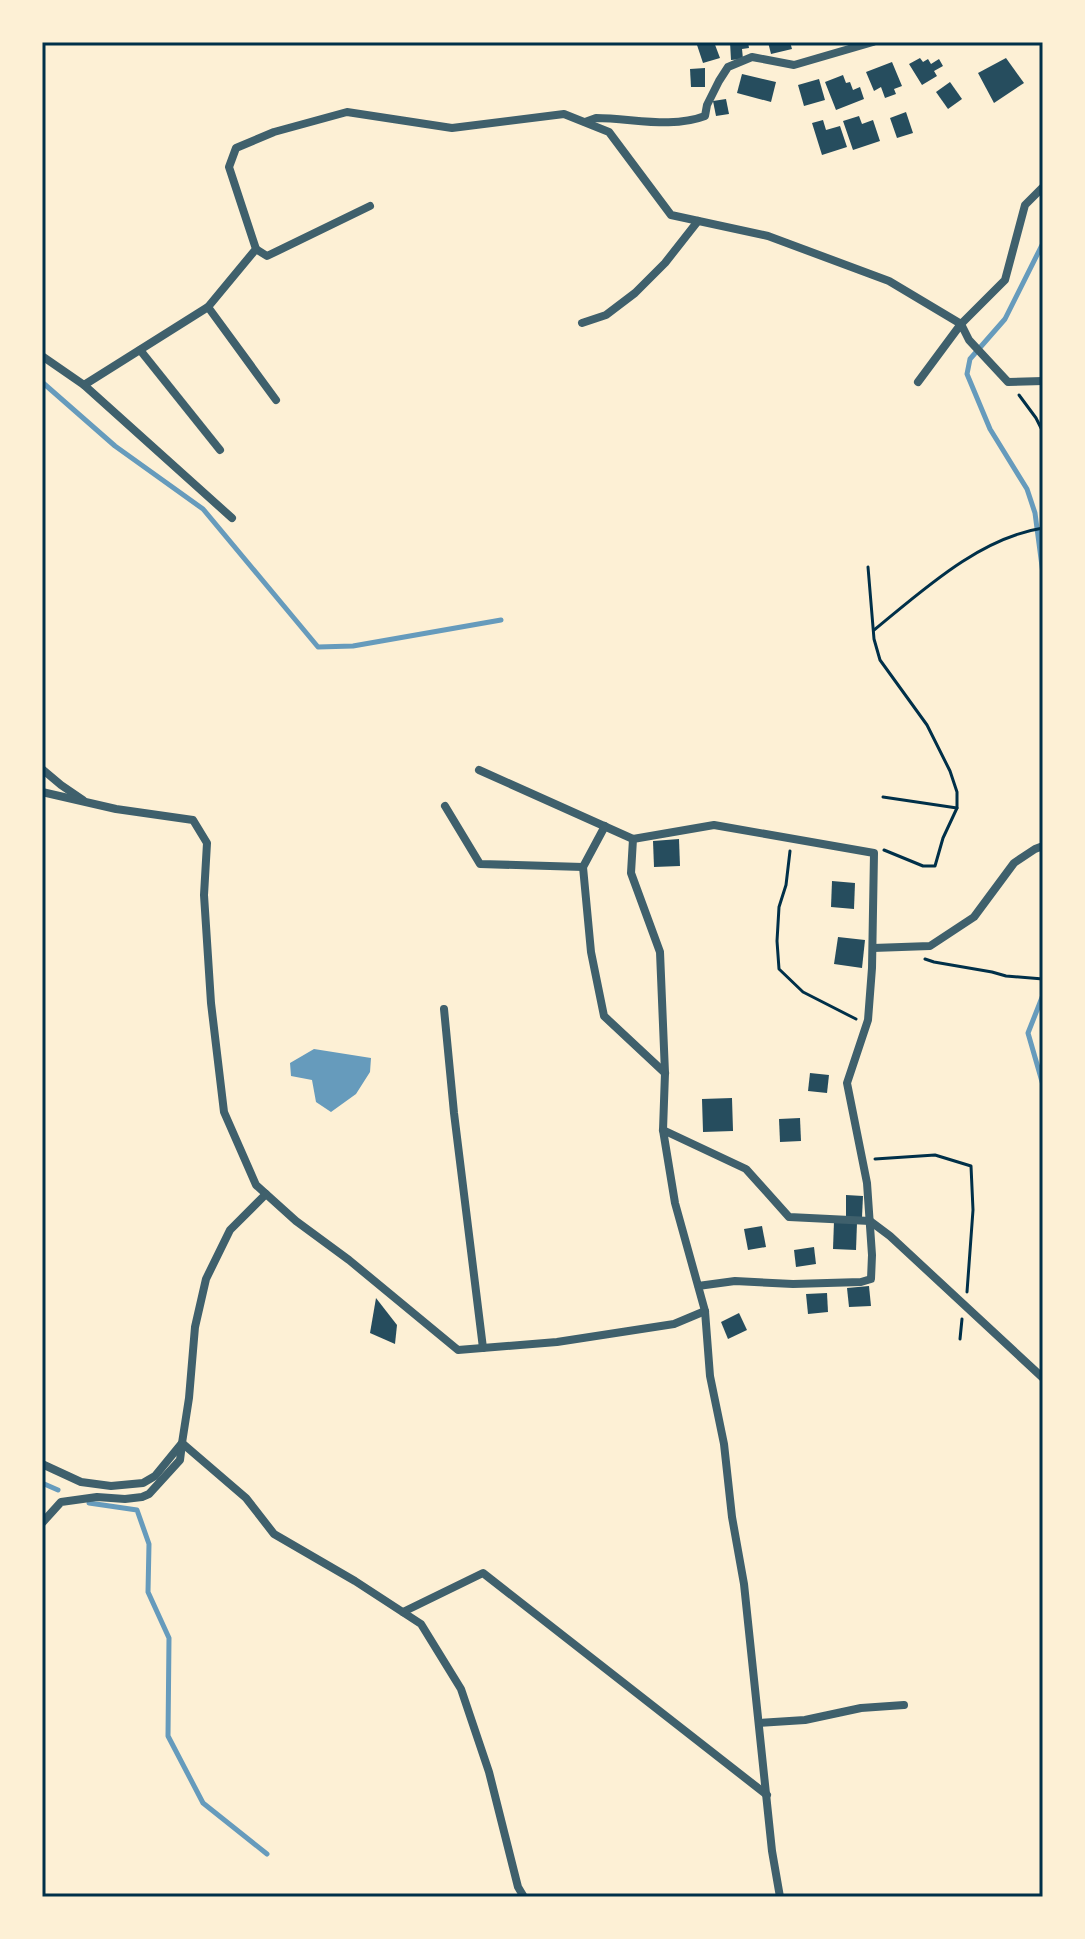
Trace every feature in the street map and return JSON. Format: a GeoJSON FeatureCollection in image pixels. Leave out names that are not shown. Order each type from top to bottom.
{"type":"FeatureCollection","features":[{"type":"Feature","properties":{"kind":"street"},"geometry":{"type":"LineString","coordinates":[[585,122],[596,118],[671,123],[694,120],[705,116],[707,105],[728,67],[752,57],[794,65],[873,42]]}},
{"type":"Feature","properties":{"kind":"street"},"geometry":{"type":"LineString","coordinates":[[370,206],[267,256],[256,249],[229,167],[236,148],[274,132],[347,112],[452,128],[564,114],[609,132],[671,215],[768,236],[889,281],[961,324],[972,342],[1008,382],[1043,381]]}},
{"type":"Feature","properties":{"kind":"street"},"geometry":{"type":"LineString","coordinates":[[918,382],[961,324],[1005,280],[1025,205],[1043,187]]}},
{"type":"Feature","properties":{"kind":"street"},"geometry":{"type":"LineString","coordinates":[[582,323],[606,315],[635,293],[665,263],[698,221]]}},
{"type":"Feature","properties":{"kind":"street"},"geometry":{"type":"LineString","coordinates":[[84,385],[208,307],[256,249]]}},
{"type":"Feature","properties":{"kind":"street"},"geometry":{"type":"LineString","coordinates":[[208,307],[276,400]]}},
{"type":"Feature","properties":{"kind":"street"},"geometry":{"type":"LineString","coordinates":[[140,350],[220,450]]}},
{"type":"Feature","properties":{"kind":"street"},"geometry":{"type":"LineString","coordinates":[[42,356],[84,385],[232,518]]}},
{"type":"Feature","properties":{"kind":"street"},"geometry":{"type":"LineString","coordinates":[[42,769],[87,803]]}},
{"type":"Feature","properties":{"kind":"street"},"geometry":{"type":"LineString","coordinates":[[479,770],[633,839],[714,825],[874,853],[873,948],[866,1024],[847,1083],[867,1183],[872,1255],[870,1281],[793,1284],[735,1281],[698,1286]]}},
{"type":"Feature","properties":{"kind":"street"},"geometry":{"type":"LineString","coordinates":[[42,792],[116,809],[193,820],[207,843],[204,895],[211,1003],[224,1112],[256,1185],[296,1221],[349,1260],[458,1350],[557,1342],[674,1324],[705,1311]]}},
{"type":"Feature","properties":{"kind":"street"},"geometry":{"type":"LineString","coordinates":[[445,806],[480,864],[583,867]]}},
{"type":"Feature","properties":{"kind":"street"},"geometry":{"type":"LineString","coordinates":[[605,826],[583,867],[591,952],[604,1016],[665,1073]]}},
{"type":"Feature","properties":{"kind":"street"},"geometry":{"type":"LineString","coordinates":[[633,839],[631,873],[660,952],[665,1073],[663,1130],[675,1203],[705,1311],[710,1376],[724,1444],[732,1517],[744,1584],[772,1851],[780,1897]]}},
{"type":"Feature","properties":{"kind":"street"},"geometry":{"type":"LineString","coordinates":[[873,948],[930,946],[974,917],[1014,863],[1043,846]]}},
{"type":"Feature","properties":{"kind":"street"},"geometry":{"type":"LineString","coordinates":[[444,1009],[483,1348]]}},
{"type":"Feature","properties":{"kind":"street"},"geometry":{"type":"LineString","coordinates":[[663,1130],[746,1169],[789,1217],[870,1221],[1043,1378]]}},
{"type":"Feature","properties":{"kind":"street"},"geometry":{"type":"LineString","coordinates":[[254,1205],[256,1185]]}},
{"type":"Feature","properties":{"kind":"street"},"geometry":{"type":"LineString","coordinates":[[42,1523],[61,1502],[86,1498],[125,1499],[149,1494],[180,1460],[195,1327],[206,1279],[230,1230],[266,1194]]}},
{"type":"Feature","properties":{"kind":"street"},"geometry":{"type":"LineString","coordinates":[[42,1464],[81,1482],[111,1486],[143,1483],[155,1476],[182,1443]]}},
{"type":"Feature","properties":{"kind":"street"},"geometry":{"type":"LineString","coordinates":[[182,1443],[246,1498],[274,1534],[421,1624],[461,1689],[489,1772],[518,1887],[524,1897]]}},
{"type":"Feature","properties":{"kind":"street"},"geometry":{"type":"LineString","coordinates":[[403,1612],[483,1573],[767,1795]]}},
{"type":"Feature","properties":{"kind":"street"},"geometry":{"type":"LineString","coordinates":[[759,1723],[805,1720],[861,1708],[904,1705]]}},
{"type":"Feature","properties":{"kind":"path"},"geometry":{"type":"LineString","coordinates":[[1008,382],[1043,432]]}},
{"type":"Feature","properties":{"kind":"path"},"geometry":{"type":"LineString","coordinates":[[873,631],[931,584],[992,544],[1027,530],[1043,528]]}},
{"type":"Feature","properties":{"kind":"path"},"geometry":{"type":"LineString","coordinates":[[868,567],[873,631],[880,660],[927,725],[957,792],[957,808],[943,838],[935,866],[923,866],[877,848],[874,853]]}},
{"type":"Feature","properties":{"kind":"path"},"geometry":{"type":"LineString","coordinates":[[883,797],[957,808]]}},
{"type":"Feature","properties":{"kind":"path"},"geometry":{"type":"LineString","coordinates":[[792,839],[786,885],[779,907],[779,969],[803,992],[866,1024]]}},
{"type":"Feature","properties":{"kind":"path"},"geometry":{"type":"LineString","coordinates":[[913,947],[920,955],[934,962],[1006,976],[1043,979]]}},
{"type":"Feature","properties":{"kind":"path"},"geometry":{"type":"LineString","coordinates":[[863,1160],[935,1155],[971,1166],[973,1210],[970,1265],[960,1339]]}},
{"type":"Feature","properties":{"kind":"water"},"geometry":{"type":"Polygon","coordinates":[[[314,1049],[371,1058],[370,1072],[356,1094],[331,1112],[316,1102],[312,1080],[291,1076],[290,1063],[314,1049]]]}},
{"type":"Feature","properties":{"kind":"building"},"geometry":{"type":"Polygon","coordinates":[[[696,42],[714,42],[720,58],[703,63],[696,42]]]}},
{"type":"Feature","properties":{"kind":"building"},"geometry":{"type":"Polygon","coordinates":[[[730,42],[748,42],[749,48],[742,49],[743,59],[731,60],[730,42]]]}},
{"type":"Feature","properties":{"kind":"building"},"geometry":{"type":"Polygon","coordinates":[[[768,42],[790,42],[792,49],[771,54],[768,42]]]}},
{"type":"Feature","properties":{"kind":"building"},"geometry":{"type":"Polygon","coordinates":[[[920,58],[923,62],[928,59],[931,64],[939,59],[943,66],[934,71],[937,76],[922,85],[909,64],[920,58]]]}},
{"type":"Feature","properties":{"kind":"building"},"geometry":{"type":"Polygon","coordinates":[[[1006,58],[1024,83],[994,103],[978,73],[1006,58]]]}},
{"type":"Feature","properties":{"kind":"building"},"geometry":{"type":"Polygon","coordinates":[[[892,62],[902,86],[894,89],[896,94],[885,98],[881,87],[874,91],[866,72],[892,62]]]}},
{"type":"Feature","properties":{"kind":"building"},"geometry":{"type":"Polygon","coordinates":[[[705,68],[705,87],[691,87],[690,69],[705,68]]]}},
{"type":"Feature","properties":{"kind":"building"},"geometry":{"type":"Polygon","coordinates":[[[742,74],[776,82],[771,102],[737,93],[742,74]]]}},
{"type":"Feature","properties":{"kind":"building"},"geometry":{"type":"Polygon","coordinates":[[[843,75],[853,90],[860,87],[864,99],[836,110],[825,82],[843,75]]]}},
{"type":"Feature","properties":{"kind":"building"},"geometry":{"type":"Polygon","coordinates":[[[819,79],[825,100],[804,106],[798,85],[819,79]]]}},
{"type":"Feature","properties":{"kind":"building"},"geometry":{"type":"Polygon","coordinates":[[[950,82],[962,99],[948,109],[936,92],[950,82]]]}},
{"type":"Feature","properties":{"kind":"building"},"geometry":{"type":"Polygon","coordinates":[[[726,99],[729,114],[716,116],[713,101],[726,99]]]}},
{"type":"Feature","properties":{"kind":"building"},"geometry":{"type":"Polygon","coordinates":[[[906,112],[913,133],[897,138],[890,118],[906,112]]]}},
{"type":"Feature","properties":{"kind":"building"},"geometry":{"type":"Polygon","coordinates":[[[859,116],[862,124],[873,120],[880,141],[853,150],[843,121],[859,116]]]}},
{"type":"Feature","properties":{"kind":"building"},"geometry":{"type":"Polygon","coordinates":[[[823,120],[826,130],[840,126],[847,147],[822,155],[812,123],[823,120]]]}},
{"type":"Feature","properties":{"kind":"building"},"geometry":{"type":"Polygon","coordinates":[[[679,839],[680,866],[654,867],[653,841],[679,839]]]}},
{"type":"Feature","properties":{"kind":"building"},"geometry":{"type":"Polygon","coordinates":[[[832,881],[855,883],[854,909],[831,907],[832,881]]]}},
{"type":"Feature","properties":{"kind":"building"},"geometry":{"type":"Polygon","coordinates":[[[838,937],[865,940],[862,968],[834,964],[838,937]]]}},
{"type":"Feature","properties":{"kind":"building"},"geometry":{"type":"Polygon","coordinates":[[[810,1073],[829,1075],[827,1093],[808,1091],[810,1073]]]}},
{"type":"Feature","properties":{"kind":"building"},"geometry":{"type":"Polygon","coordinates":[[[732,1098],[733,1131],[703,1132],[702,1099],[732,1098]]]}},
{"type":"Feature","properties":{"kind":"building"},"geometry":{"type":"Polygon","coordinates":[[[800,1118],[801,1141],[780,1142],[779,1119],[800,1118]]]}},
{"type":"Feature","properties":{"kind":"building"},"geometry":{"type":"Polygon","coordinates":[[[846,1195],[863,1196],[862,1217],[846,1217],[846,1195]]]}},
{"type":"Feature","properties":{"kind":"building"},"geometry":{"type":"Polygon","coordinates":[[[834,1221],[857,1223],[856,1250],[833,1249],[834,1221]]]}},
{"type":"Feature","properties":{"kind":"building"},"geometry":{"type":"Polygon","coordinates":[[[762,1226],[766,1247],[748,1250],[744,1229],[762,1226]]]}},
{"type":"Feature","properties":{"kind":"building"},"geometry":{"type":"Polygon","coordinates":[[[814,1247],[816,1264],[796,1267],[794,1250],[814,1247]]]}},
{"type":"Feature","properties":{"kind":"building"},"geometry":{"type":"Polygon","coordinates":[[[869,1286],[871,1306],[849,1307],[847,1288],[869,1286]]]}},
{"type":"Feature","properties":{"kind":"building"},"geometry":{"type":"Polygon","coordinates":[[[827,1293],[828,1312],[808,1314],[806,1294],[827,1293]]]}},
{"type":"Feature","properties":{"kind":"building"},"geometry":{"type":"Polygon","coordinates":[[[376,1298],[397,1325],[395,1344],[370,1333],[376,1298]]]}},
{"type":"Feature","properties":{"kind":"building"},"geometry":{"type":"Polygon","coordinates":[[[739,1313],[747,1330],[728,1339],[721,1322],[739,1313]]]}},
{"type":"Feature","properties":{"kind":"waterway"},"geometry":{"type":"LineString","coordinates":[[1043,243],[1005,319],[970,359],[967,374],[990,429],[1027,489],[1035,513],[1043,574]]}},
{"type":"Feature","properties":{"kind":"waterway"},"geometry":{"type":"LineString","coordinates":[[42,382],[115,446],[203,509],[318,647],[353,646],[501,620]]}},
{"type":"Feature","properties":{"kind":"waterway"},"geometry":{"type":"LineString","coordinates":[[1043,995],[1028,1033],[1043,1085]]}},
{"type":"Feature","properties":{"kind":"waterway"},"geometry":{"type":"LineString","coordinates":[[42,1483],[58,1490]]}},
{"type":"Feature","properties":{"kind":"waterway"},"geometry":{"type":"LineString","coordinates":[[89,1503],[137,1510],[149,1544],[148,1592],[169,1638],[168,1736],[203,1803],[267,1854]]}}]}
